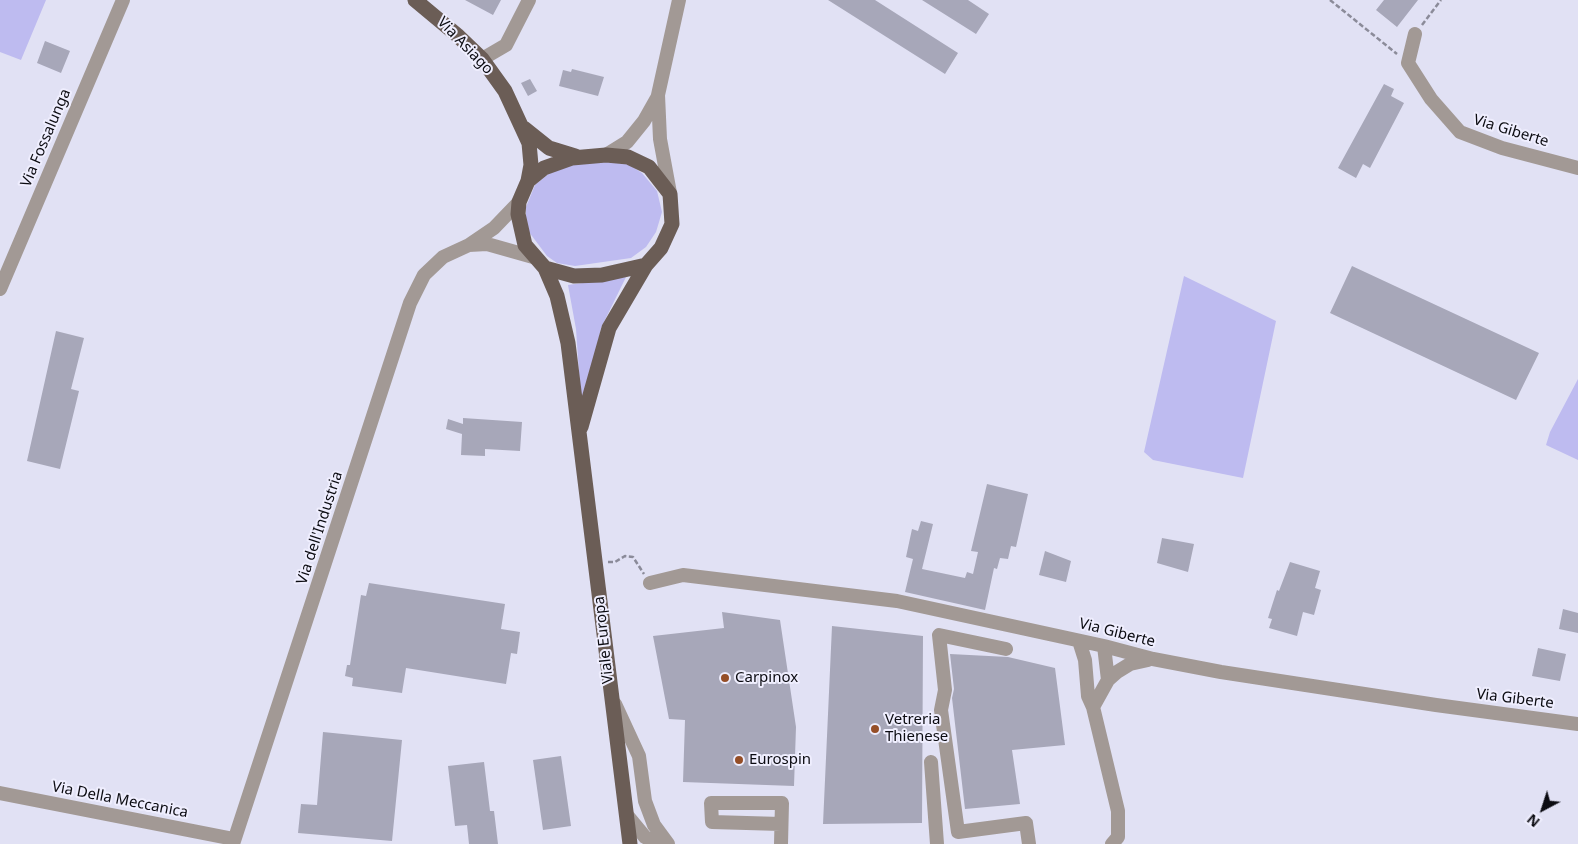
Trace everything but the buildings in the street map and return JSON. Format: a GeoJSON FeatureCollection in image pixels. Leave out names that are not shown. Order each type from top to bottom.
{"type":"FeatureCollection","features":[{"type":"Feature","properties":{"kind":"main road","name":"Via Asiago"},"geometry":{"type":"LineString","coordinates":[[415,0],[482,59],[505,91],[522,125]]}},
{"type":"Feature","properties":{"kind":"main road"},"geometry":{"type":"LineString","coordinates":[[522,125],[549,148],[582,157]]}},
{"type":"Feature","properties":{"kind":"main road"},"geometry":{"type":"LineString","coordinates":[[522,125],[529,143],[530,165],[528,181],[519,202],[521,236],[534,257],[545,268],[574,276],[602,275],[646,265]]}},
{"type":"Feature","properties":{"kind":"main road"},"geometry":{"type":"LineString","coordinates":[[528,181],[554,163],[606,154],[628,157],[649,167],[670,194],[672,224],[661,248],[646,265],[608,328],[578,436]]}},
{"type":"Feature","properties":{"kind":"main road","name":"Viale Europa"},"geometry":{"type":"LineString","coordinates":[[545,268],[557,296],[568,343],[630,844]]}},
{"type":"Feature","properties":{"kind":"street","name":"Via Fossalunga"},"geometry":{"type":"LineString","coordinates":[[0,289],[123,0]]}},
{"type":"Feature","properties":{"kind":"street"},"geometry":{"type":"LineString","coordinates":[[482,59],[506,45],[529,0]]}},
{"type":"Feature","properties":{"kind":"street"},"geometry":{"type":"LineString","coordinates":[[670,194],[660,139],[658,95],[679,0]]}},
{"type":"Feature","properties":{"kind":"street"},"geometry":{"type":"LineString","coordinates":[[1408,63],[1415,34]]}},
{"type":"Feature","properties":{"kind":"street","name":"Via Giberte"},"geometry":{"type":"LineString","coordinates":[[1408,63],[1431,99],[1460,132],[1502,148],[1578,168]]}},
{"type":"Feature","properties":{"kind":"street"},"geometry":{"type":"LineString","coordinates":[[606,154],[627,142],[644,121],[658,95]]}},
{"type":"Feature","properties":{"kind":"street","name":"Via dell'Industria"},"geometry":{"type":"LineString","coordinates":[[234,841],[410,303],[424,275],[443,257],[468,245],[494,228],[519,202]]}},
{"type":"Feature","properties":{"kind":"street","name":"Via dell'Industria"},"geometry":{"type":"LineString","coordinates":[[468,245],[487,244],[534,257]]}},
{"type":"Feature","properties":{"kind":"street","name":"Via Giberte"},"geometry":{"type":"LineString","coordinates":[[650,583],[683,574],[897,601],[1079,640],[1153,659],[1221,672],[1436,705],[1578,724]]}},
{"type":"Feature","properties":{"kind":"street"},"geometry":{"type":"LineString","coordinates":[[1006,650],[939,634],[946,690],[941,710],[958,832],[1026,823],[1029,844]]}},
{"type":"Feature","properties":{"kind":"street"},"geometry":{"type":"LineString","coordinates":[[1079,640],[1085,660],[1088,696],[1093,707],[1118,811],[1118,837],[1112,844]]}},
{"type":"Feature","properties":{"kind":"street"},"geometry":{"type":"LineString","coordinates":[[1085,672],[1090,659],[1104,646]]}},
{"type":"Feature","properties":{"kind":"street"},"geometry":{"type":"LineString","coordinates":[[1104,646],[1108,680]]}},
{"type":"Feature","properties":{"kind":"street"},"geometry":{"type":"LineString","coordinates":[[1093,707],[1108,680],[1130,664],[1153,659]]}},
{"type":"Feature","properties":{"kind":"street"},"geometry":{"type":"LineString","coordinates":[[610,693],[639,756],[645,801],[654,826],[668,844]]}},
{"type":"Feature","properties":{"kind":"street"},"geometry":{"type":"LineString","coordinates":[[931,762],[937,844]]}},
{"type":"Feature","properties":{"kind":"street","name":"Via Della Meccanica"},"geometry":{"type":"LineString","coordinates":[[0,793],[234,841]]}},
{"type":"Feature","properties":{"kind":"street"},"geometry":{"type":"LineString","coordinates":[[781,824],[712,822],[711,803],[782,803],[781,844]]}},
{"type":"Feature","properties":{"kind":"street"},"geometry":{"type":"LineString","coordinates":[[626,814],[645,837],[657,844]]}},
{"type":"Feature","properties":{"kind":"path"},"geometry":{"type":"LineString","coordinates":[[1330,0],[1408,63]]}},
{"type":"Feature","properties":{"kind":"path"},"geometry":{"type":"LineString","coordinates":[[1415,34],[1441,0]]}},
{"type":"Feature","properties":{"kind":"path"},"geometry":{"type":"LineString","coordinates":[[596,561],[616,562],[625,556],[633,557],[650,583]]}},
{"type":"Feature","properties":{"kind":"shaded area"},"geometry":{"type":"Polygon","coordinates":[[[0,0],[46,0],[21,60],[0,52],[0,0]]]}},
{"type":"Feature","properties":{"kind":"shaded area"},"geometry":{"type":"Polygon","coordinates":[[[577,162],[625,162],[642,173],[657,191],[662,212],[656,232],[646,247],[631,258],[575,266],[557,263],[547,256],[526,228],[526,207],[535,185],[552,171],[577,162]]]}},
{"type":"Feature","properties":{"kind":"shaded area"},"geometry":{"type":"Polygon","coordinates":[[[1184,276],[1276,321],[1243,478],[1153,460],[1144,452],[1184,276]]]}},
{"type":"Feature","properties":{"kind":"shaded area"},"geometry":{"type":"Polygon","coordinates":[[[626,277],[601,328],[582,417],[576,329],[568,285],[626,277]]]}},
{"type":"Feature","properties":{"kind":"shaded area"},"geometry":{"type":"Polygon","coordinates":[[[1578,379],[1578,460],[1546,445],[1550,432],[1578,379]]]}},
{"type":"Feature","properties":{"kind":"place","name":"Carpinox"},"geometry":{"type":"Point","coordinates":[725,678]}},
{"type":"Feature","properties":{"kind":"place","name":"Vetreria Thienese"},"geometry":{"type":"Point","coordinates":[875,729]}},
{"type":"Feature","properties":{"kind":"place","name":"Eurospin"},"geometry":{"type":"Point","coordinates":[739,760]}}]}
